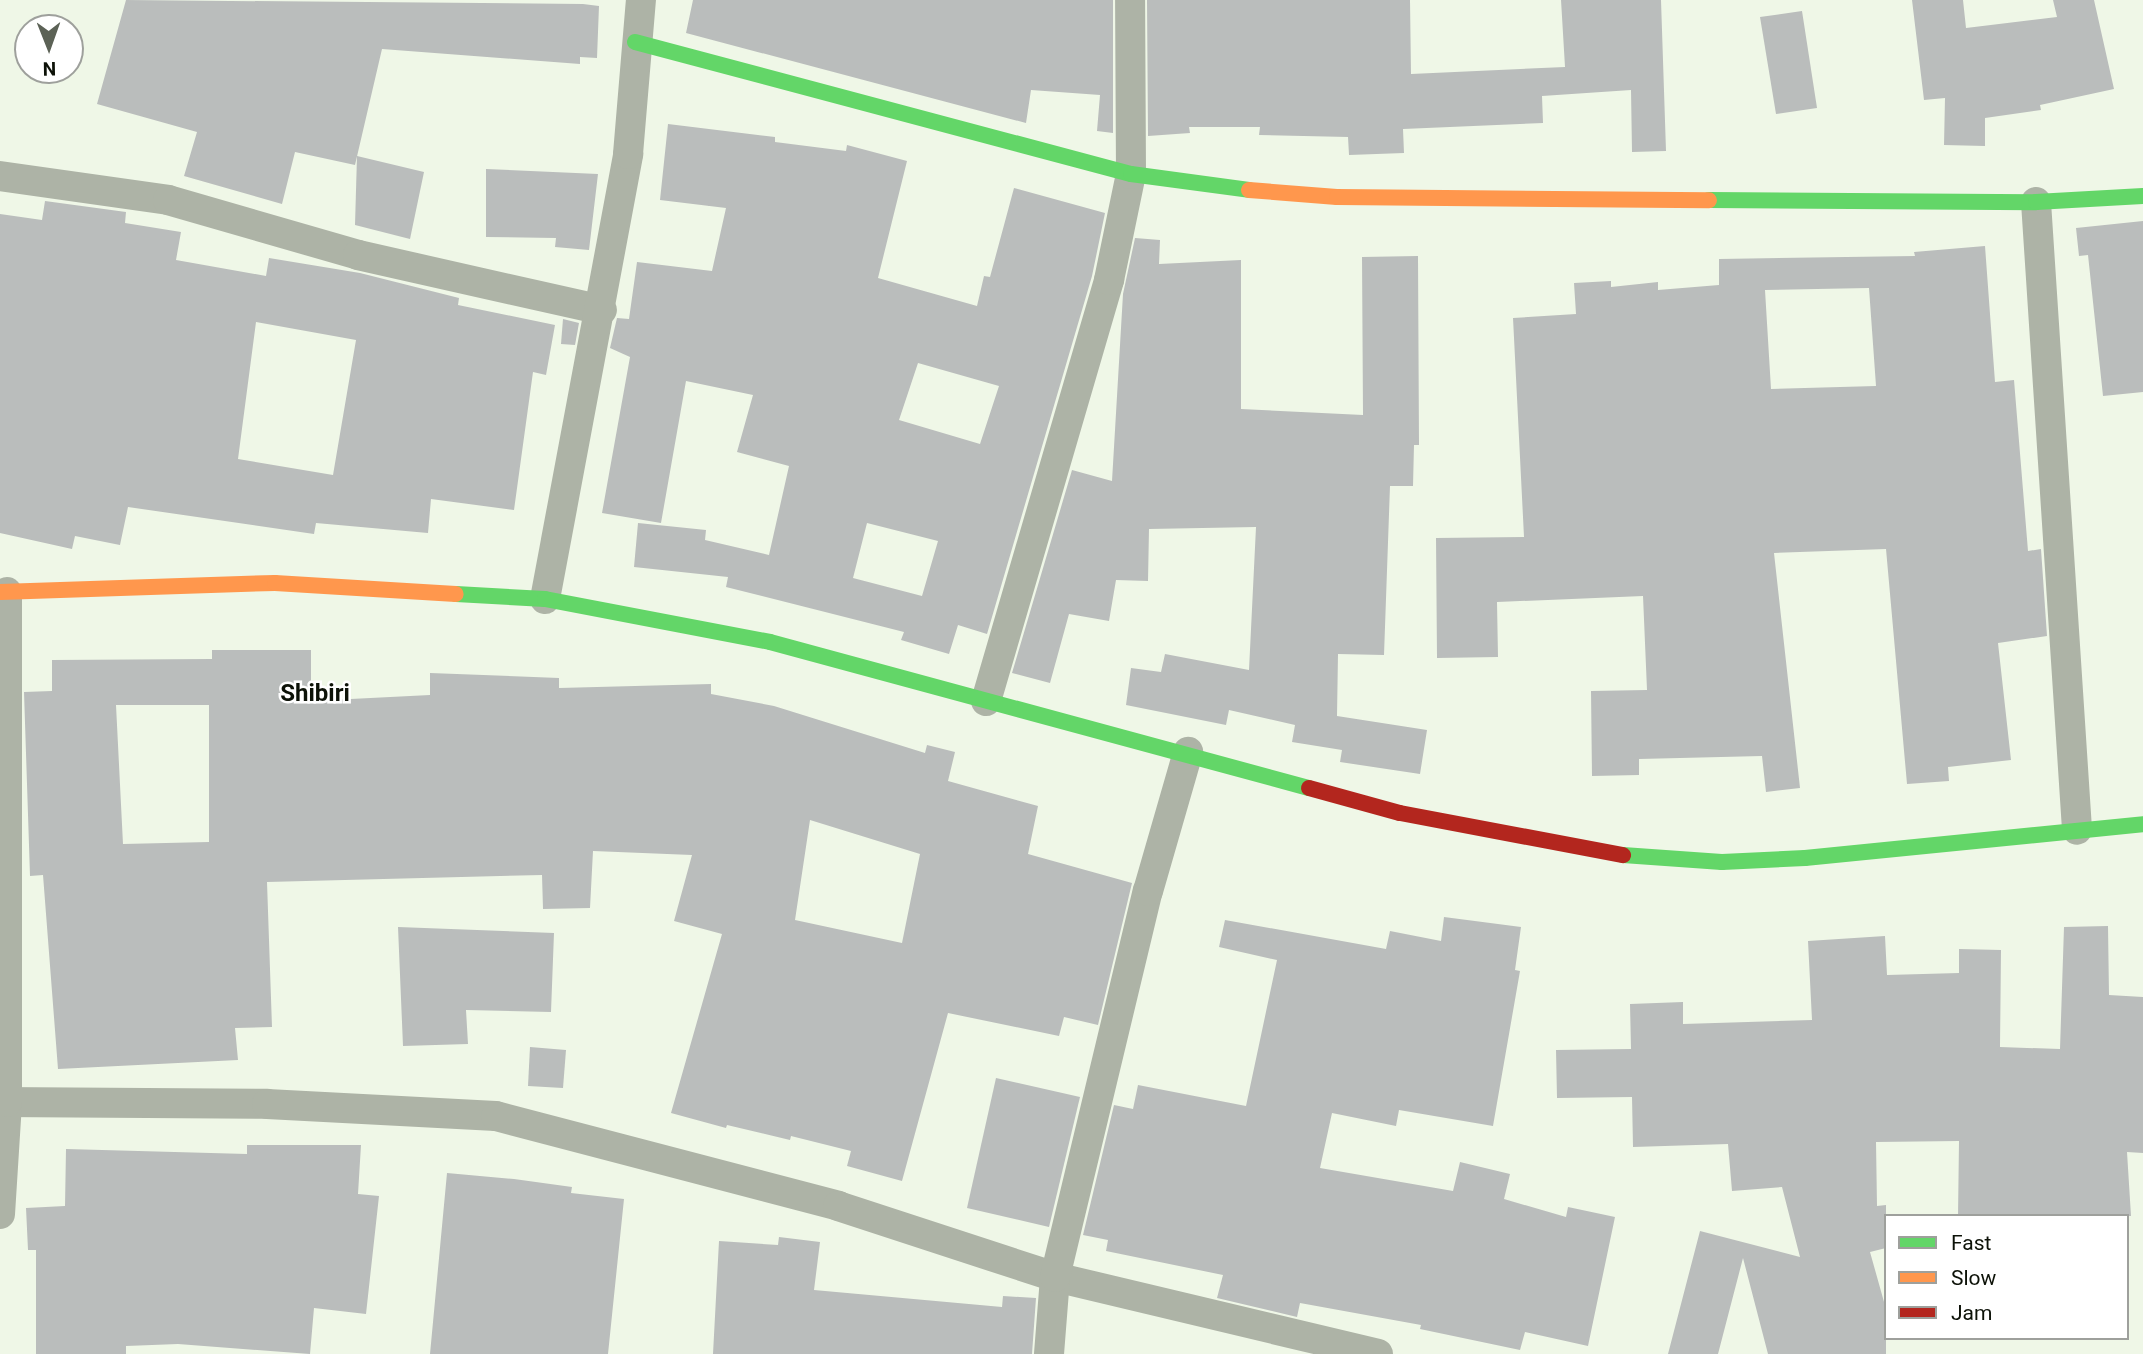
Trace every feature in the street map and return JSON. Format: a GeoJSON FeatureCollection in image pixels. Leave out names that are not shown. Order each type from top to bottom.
{"type":"FeatureCollection","features":[{"type":"Feature","properties":{"kind":"main road"},"geometry":{"type":"LineString","coordinates":[[635,42],[1131,174],[1210,187],[1337,197],[2036,202],[2143,196]]}},
{"type":"Feature","properties":{"kind":"main road"},"geometry":{"type":"LineString","coordinates":[[3,592],[275,583],[545,599],[771,642],[986,701],[1188,752],[1400,813],[1603,854],[1722,862],[1791,859],[2143,824]]}},
{"type":"Feature","properties":{"kind":"street"},"geometry":{"type":"LineString","coordinates":[[545,599],[602,310],[628,154],[635,42],[641,0]]}},
{"type":"Feature","properties":{"kind":"street"},"geometry":{"type":"LineString","coordinates":[[986,701],[1109,281],[1131,174],[1130,0]]}},
{"type":"Feature","properties":{"kind":"street"},"geometry":{"type":"LineString","coordinates":[[0,176],[168,200],[358,256],[602,310]]}},
{"type":"Feature","properties":{"kind":"street"},"geometry":{"type":"LineString","coordinates":[[2036,202],[2077,830]]}},
{"type":"Feature","properties":{"kind":"street"},"geometry":{"type":"LineString","coordinates":[[0,1214],[4,1102],[3,592]]}},
{"type":"Feature","properties":{"kind":"street"},"geometry":{"type":"LineString","coordinates":[[1049,1354],[1055,1277],[1148,891],[1188,752]]}},
{"type":"Feature","properties":{"kind":"street"},"geometry":{"type":"LineString","coordinates":[[4,1102],[267,1104],[496,1116],[643,1151],[838,1206],[1055,1277],[1378,1354]]}},
{"type":"Feature","properties":{"kind":"building"},"geometry":{"type":"Polygon","coordinates":[[[126,0],[583,4],[599,6],[597,58],[580,57],[580,64],[382,49],[355,165],[295,152],[282,204],[184,176],[197,132],[97,104],[126,0]]]}},
{"type":"Feature","properties":{"kind":"building"},"geometry":{"type":"Polygon","coordinates":[[[693,0],[1113,0],[1113,133],[1097,131],[1100,95],[1031,90],[1026,123],[686,33],[693,0]]]}},
{"type":"Feature","properties":{"kind":"building"},"geometry":{"type":"Polygon","coordinates":[[[1147,0],[1410,0],[1411,74],[1565,67],[1561,0],[1661,0],[1666,151],[1632,152],[1631,90],[1542,96],[1543,123],[1403,129],[1404,153],[1349,155],[1348,137],[1259,135],[1260,127],[1189,127],[1190,133],[1148,136],[1147,0]]]}},
{"type":"Feature","properties":{"kind":"building"},"geometry":{"type":"Polygon","coordinates":[[[1912,0],[1963,0],[1966,28],[2057,17],[2053,0],[2094,0],[2114,89],[2040,105],[2041,110],[1985,118],[1985,146],[1944,145],[1945,98],[1924,100],[1912,0]]]}},
{"type":"Feature","properties":{"kind":"building"},"geometry":{"type":"Polygon","coordinates":[[[1802,11],[1817,108],[1776,114],[1760,17],[1802,11]]]}},
{"type":"Feature","properties":{"kind":"building"},"geometry":{"type":"Polygon","coordinates":[[[668,124],[775,137],[775,142],[846,151],[847,145],[907,161],[878,278],[977,306],[984,276],[990,277],[1014,188],[1105,213],[1092,276],[987,634],[958,625],[949,654],[901,640],[904,632],[726,587],[728,577],[634,567],[638,523],[706,530],[705,540],[769,555],[789,466],[737,452],[753,395],[686,381],[661,523],[602,513],[630,357],[610,348],[617,318],[629,319],[637,262],[712,271],[726,208],[660,200],[668,124]],[[918,363],[899,420],[980,444],[999,386],[918,363]],[[867,523],[853,578],[922,596],[938,541],[867,523]]]}},
{"type":"Feature","properties":{"kind":"building"},"geometry":{"type":"Polygon","coordinates":[[[357,156],[424,172],[410,239],[355,225],[357,156]]]}},
{"type":"Feature","properties":{"kind":"building"},"geometry":{"type":"Polygon","coordinates":[[[486,169],[598,174],[589,250],[555,247],[556,238],[486,237],[486,169]]]}},
{"type":"Feature","properties":{"kind":"building"},"geometry":{"type":"Polygon","coordinates":[[[45,201],[126,212],[125,223],[181,232],[176,260],[266,276],[269,258],[360,273],[459,298],[458,305],[555,325],[546,375],[533,372],[514,510],[431,499],[428,533],[316,523],[314,534],[128,507],[120,545],[75,536],[72,549],[0,533],[0,214],[42,220],[45,201]],[[256,322],[238,459],[333,475],[356,340],[256,322]]]}},
{"type":"Feature","properties":{"kind":"building"},"geometry":{"type":"Polygon","coordinates":[[[2143,221],[2143,392],[2103,396],[2088,255],[2079,256],[2076,228],[2143,221]]]}},
{"type":"Feature","properties":{"kind":"building"},"geometry":{"type":"Polygon","coordinates":[[[1135,238],[1160,240],[1159,264],[1241,260],[1241,409],[1363,415],[1362,257],[1418,256],[1419,445],[1414,445],[1413,486],[1390,486],[1384,655],[1338,654],[1337,716],[1427,730],[1420,774],[1340,762],[1342,750],[1292,742],[1295,725],[1229,710],[1226,725],[1126,705],[1131,668],[1161,672],[1165,654],[1249,670],[1256,527],[1149,529],[1148,581],[1116,580],[1109,621],[1069,614],[1050,683],[1012,673],[1072,470],[1112,481],[1123,294],[1135,238]]]}},
{"type":"Feature","properties":{"kind":"building"},"geometry":{"type":"Polygon","coordinates":[[[1985,246],[1995,382],[2014,380],[2028,551],[2041,549],[2047,636],[1998,643],[2011,760],[1948,767],[1949,781],[1907,784],[1886,549],[1774,553],[1800,788],[1766,792],[1762,756],[1639,759],[1639,775],[1592,776],[1591,691],[1647,690],[1643,596],[1497,602],[1498,657],[1437,658],[1436,538],[1524,537],[1513,318],[1576,314],[1574,283],[1611,281],[1611,287],[1658,282],[1658,290],[1719,285],[1719,259],[1915,256],[1914,252],[1985,246]],[[1869,288],[1765,290],[1771,389],[1876,386],[1869,288]]]}},
{"type":"Feature","properties":{"kind":"building"},"geometry":{"type":"Polygon","coordinates":[[[563,319],[579,323],[575,345],[561,344],[563,319]]]}},
{"type":"Feature","properties":{"kind":"building"},"geometry":{"type":"Polygon","coordinates":[[[212,650],[311,650],[311,701],[430,695],[430,673],[559,678],[559,688],[711,684],[711,694],[774,706],[925,753],[927,745],[955,752],[948,781],[1038,806],[1028,854],[1132,883],[1098,1025],[1064,1017],[1059,1036],[948,1013],[902,1181],[847,1166],[851,1151],[791,1136],[790,1140],[727,1125],[726,1128],[671,1113],[722,934],[674,921],[692,855],[593,851],[590,908],[543,909],[542,875],[267,882],[272,1027],[235,1028],[238,1060],[58,1069],[43,875],[30,876],[24,692],[52,691],[52,660],[212,659],[212,650]],[[116,705],[123,844],[209,842],[209,705],[116,705]],[[810,820],[795,920],[902,943],[920,854],[810,820]]]}},
{"type":"Feature","properties":{"kind":"building"},"geometry":{"type":"Polygon","coordinates":[[[1444,917],[1521,927],[1515,970],[1520,971],[1493,1126],[1399,1110],[1396,1126],[1332,1113],[1320,1168],[1453,1191],[1460,1162],[1510,1174],[1504,1199],[1566,1217],[1568,1207],[1615,1217],[1588,1346],[1525,1332],[1520,1350],[1420,1329],[1421,1325],[1300,1303],[1297,1317],[1217,1298],[1223,1275],[1106,1251],[1108,1240],[1083,1235],[1114,1105],[1133,1109],[1138,1085],[1246,1106],[1277,960],[1219,947],[1225,920],[1386,949],[1390,931],[1441,941],[1444,917]]]}},
{"type":"Feature","properties":{"kind":"building"},"geometry":{"type":"Polygon","coordinates":[[[2108,926],[2109,995],[2143,997],[2143,1153],[2127,1152],[2131,1216],[1958,1214],[1959,1141],[1876,1142],[1877,1206],[1886,1205],[1886,1214],[1884,1248],[1870,1252],[1884,1302],[1886,1354],[1768,1354],[1743,1258],[1718,1354],[1668,1354],[1700,1231],[1800,1257],[1782,1187],[1732,1191],[1728,1144],[1633,1147],[1632,1097],[1557,1098],[1556,1050],[1631,1049],[1630,1004],[1683,1002],[1683,1024],[1812,1020],[1808,941],[1885,936],[1887,975],[1959,973],[1959,949],[2001,950],[2000,1047],[2060,1049],[2064,927],[2108,926]]]}},
{"type":"Feature","properties":{"kind":"building"},"geometry":{"type":"Polygon","coordinates":[[[398,927],[554,933],[551,1012],[466,1010],[468,1044],[403,1046],[398,927]]]}},
{"type":"Feature","properties":{"kind":"building"},"geometry":{"type":"Polygon","coordinates":[[[530,1047],[566,1050],[563,1088],[528,1086],[530,1047]]]}},
{"type":"Feature","properties":{"kind":"building"},"geometry":{"type":"Polygon","coordinates":[[[996,1078],[1080,1097],[1049,1227],[967,1208],[996,1078]]]}},
{"type":"Feature","properties":{"kind":"building"},"geometry":{"type":"Polygon","coordinates":[[[247,1145],[361,1145],[358,1194],[379,1196],[366,1314],[314,1308],[310,1354],[178,1344],[126,1346],[126,1354],[36,1354],[36,1250],[28,1250],[26,1208],[65,1206],[66,1149],[247,1154],[247,1145]]]}},
{"type":"Feature","properties":{"kind":"building"},"geometry":{"type":"Polygon","coordinates":[[[447,1173],[572,1187],[571,1193],[624,1199],[608,1354],[430,1354],[447,1173]]]}},
{"type":"Feature","properties":{"kind":"building"},"geometry":{"type":"Polygon","coordinates":[[[779,1237],[820,1242],[814,1290],[1002,1307],[1003,1296],[1036,1298],[1032,1354],[713,1354],[719,1241],[778,1245],[779,1237]]]}},
{"type":"Feature","properties":{"kind":"traffic: fast"},"geometry":{"type":"LineString","coordinates":[[635,42],[1131,174],[1249,190]]}},
{"type":"Feature","properties":{"kind":"traffic: fast"},"geometry":{"type":"LineString","coordinates":[[1709,200],[2036,202],[2143,196]]}},
{"type":"Feature","properties":{"kind":"traffic: fast"},"geometry":{"type":"LineString","coordinates":[[456,594],[545,599],[770,642],[1309,788]]}},
{"type":"Feature","properties":{"kind":"traffic: fast"},"geometry":{"type":"LineString","coordinates":[[1623,855],[1722,862],[1805,858],[2143,824]]}},
{"type":"Feature","properties":{"kind":"traffic: slow"},"geometry":{"type":"LineString","coordinates":[[1249,190],[1337,197],[1709,200]]}},
{"type":"Feature","properties":{"kind":"traffic: slow"},"geometry":{"type":"LineString","coordinates":[[0,592],[275,583],[456,594]]}},
{"type":"Feature","properties":{"kind":"traffic: jam"},"geometry":{"type":"LineString","coordinates":[[1309,788],[1400,813],[1623,855]]}},
{"type":"Feature","properties":{"kind":"district","name":"Shibiri"},"geometry":{"type":"Point","coordinates":[315,694]}}]}
